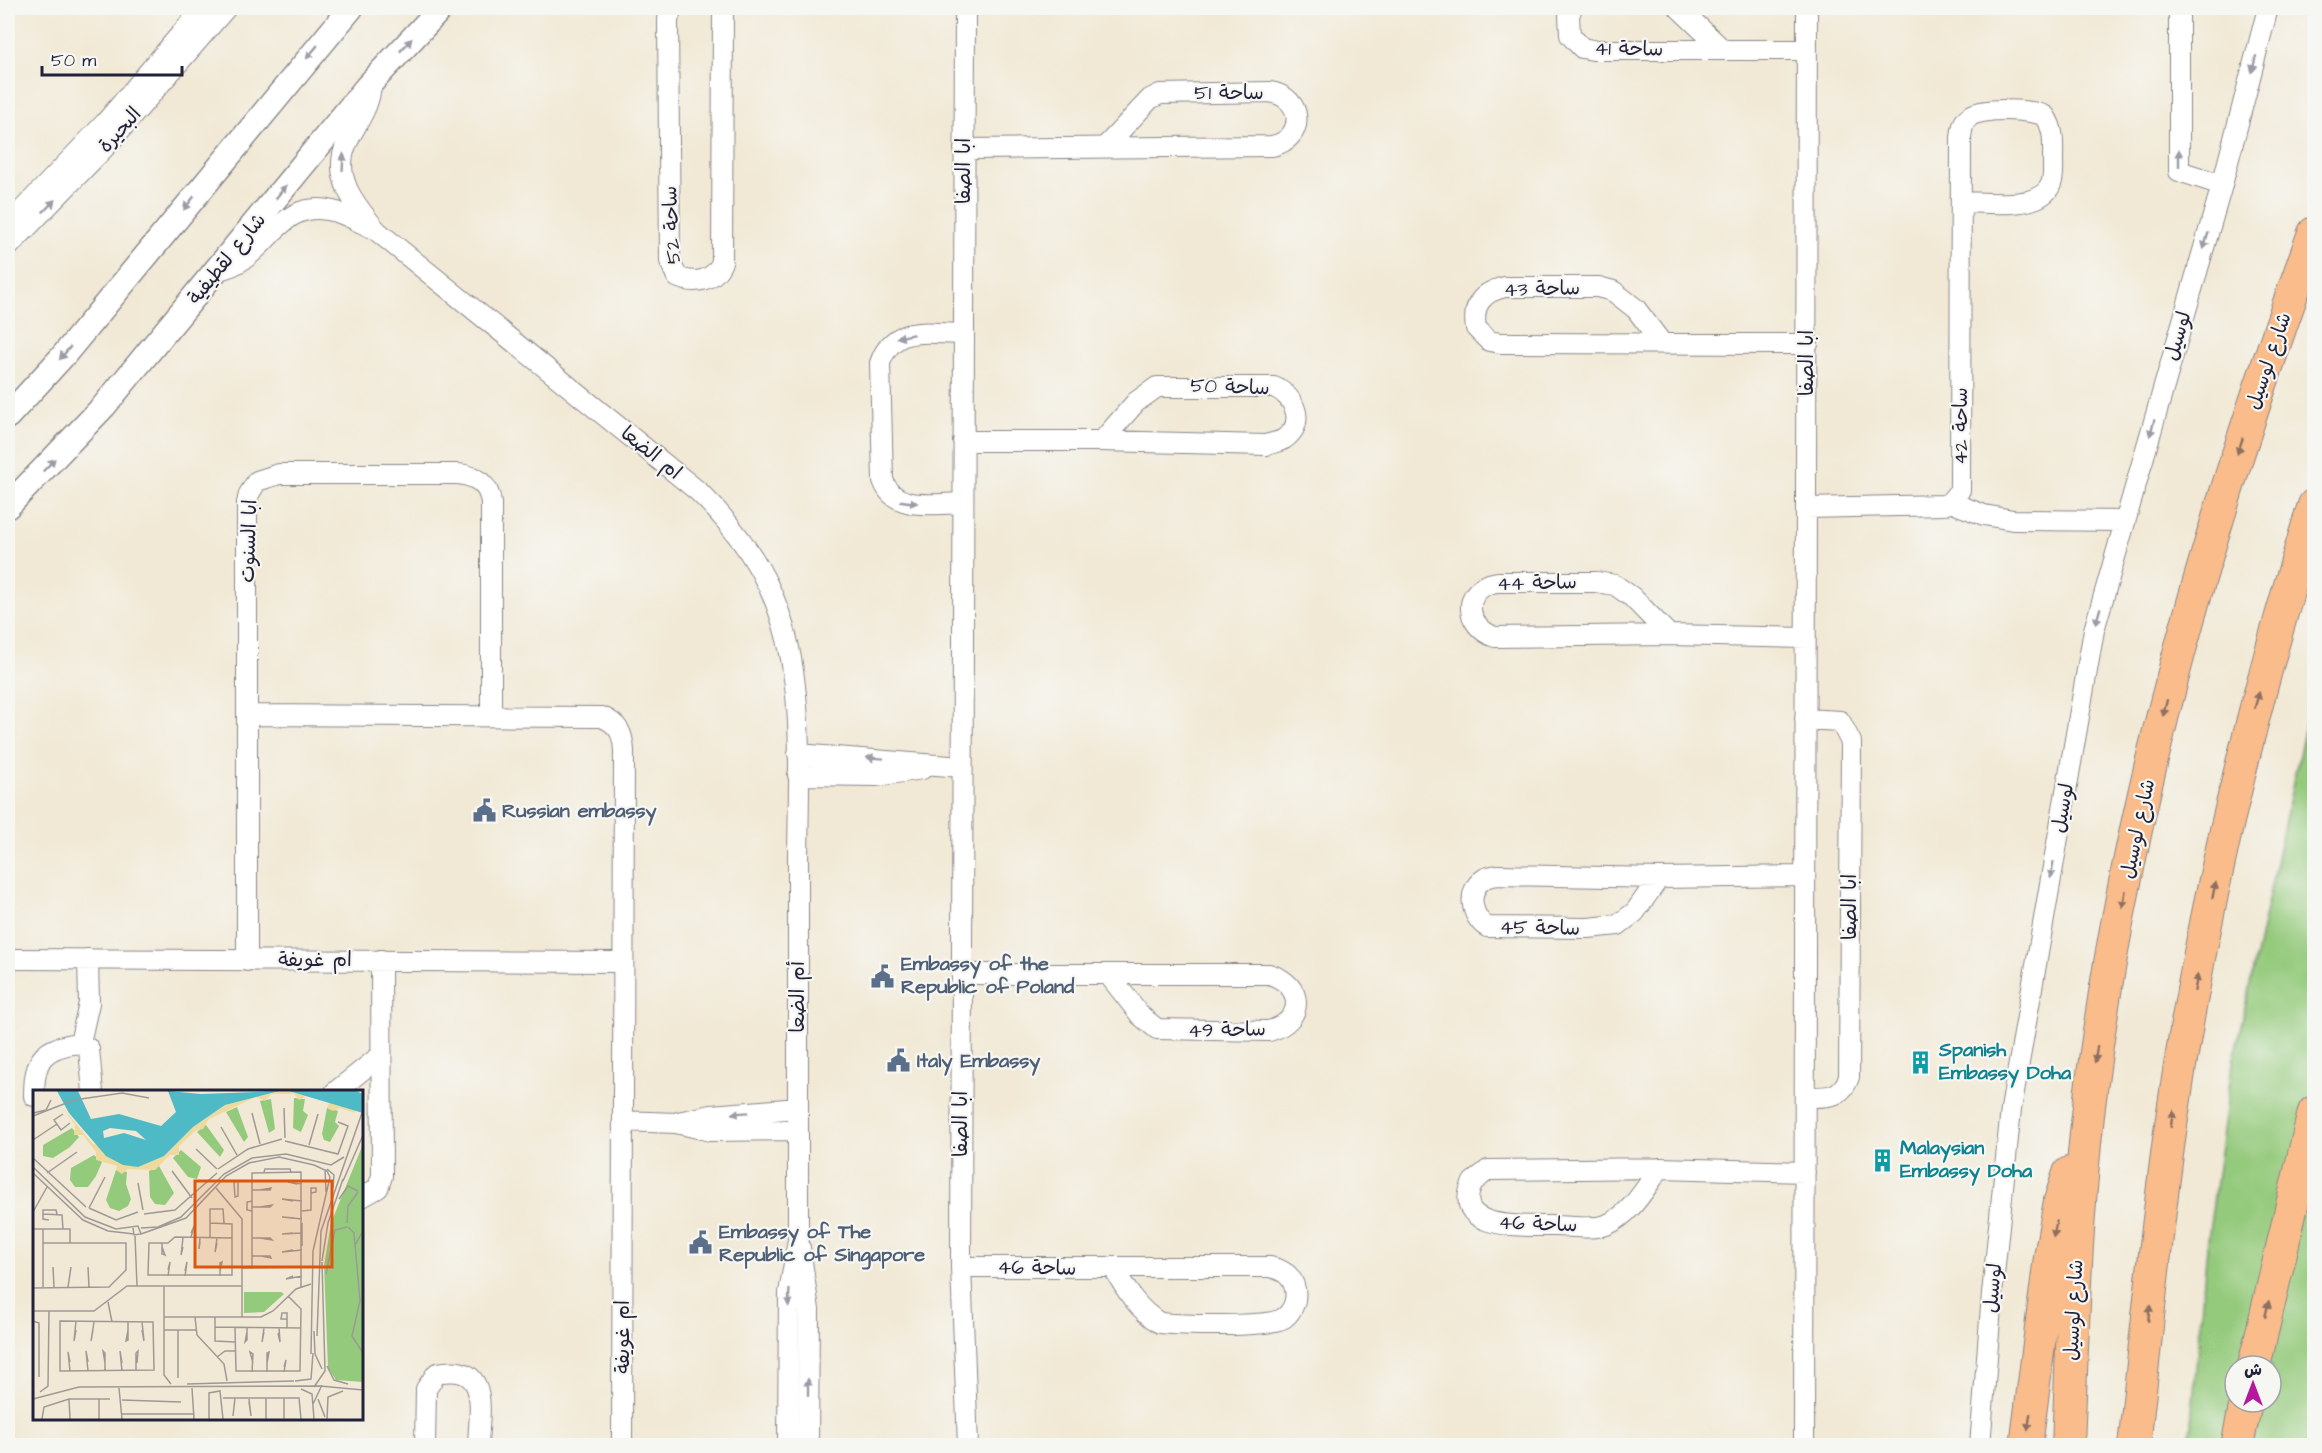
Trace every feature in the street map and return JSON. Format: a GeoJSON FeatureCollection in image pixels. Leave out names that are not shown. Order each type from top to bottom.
{"type":"FeatureCollection","features":[{"type":"Feature","properties":{"kind":"highway","name":"شارع لوسيل"},"geometry":{"type":"LineString","coordinates":[[2068,1446],[2074,1310],[2086,1134],[2100,1027],[2115,941],[2152,758],[2234,465],[2314,233]]}},
{"type":"Feature","properties":{"kind":"highway"},"geometry":{"type":"LineString","coordinates":[[2134,1446],[2171,1124],[2199,968],[2251,720],[2314,506]]}},
{"type":"Feature","properties":{"kind":"highway"},"geometry":{"type":"LineString","coordinates":[[2257,1354],[2314,1112]]}},
{"type":"Feature","properties":{"kind":"highway"},"geometry":{"type":"LineString","coordinates":[[2026,1446],[2050,1257],[2060,1201],[2072,1164],[2086,1134]]}},
{"type":"Feature","properties":{"kind":"highway"},"geometry":{"type":"LineString","coordinates":[[2142,1371],[2152,1446]]}},
{"type":"Feature","properties":{"kind":"highway"},"geometry":{"type":"LineString","coordinates":[[2237,1446],[2244,1414]]}},
{"type":"Feature","properties":{"kind":"street","name":"البحيرة"},"geometry":{"type":"LineString","coordinates":[[190,38],[203,8]]}},
{"type":"Feature","properties":{"kind":"street","name":"البحيرة"},"geometry":{"type":"LineString","coordinates":[[8,247],[77,165],[190,38],[226,8]]}},
{"type":"Feature","properties":{"kind":"street"},"geometry":{"type":"LineString","coordinates":[[8,416],[63,356],[351,8]]}},
{"type":"Feature","properties":{"kind":"street","name":"شارع لقطيفية"},"geometry":{"type":"LineString","coordinates":[[8,506],[104,406],[371,83],[441,8]]}},
{"type":"Feature","properties":{"kind":"street","name":"ساحة 52"},"geometry":{"type":"LineString","coordinates":[[672,8],[668,20],[670,261],[677,277],[694,281],[713,275],[722,262],[723,8]]}},
{"type":"Feature","properties":{"kind":"street","name":"ابا الصفا"},"geometry":{"type":"LineString","coordinates":[[965,8],[961,1267],[968,1446]]}},
{"type":"Feature","properties":{"kind":"street","name":"ساحة 41"},"geometry":{"type":"LineString","coordinates":[[1572,8],[1569,15],[1570,35],[1582,48],[1593,50],[1806,50]]}},
{"type":"Feature","properties":{"kind":"street"},"geometry":{"type":"LineString","coordinates":[[1679,8],[1722,49]]}},
{"type":"Feature","properties":{"kind":"street","name":"ابا الصفا"},"geometry":{"type":"LineString","coordinates":[[1804,1446],[1807,8]]}},
{"type":"Feature","properties":{"kind":"street"},"geometry":{"type":"LineString","coordinates":[[2179,8],[2179,171],[2222,185]]}},
{"type":"Feature","properties":{"kind":"street","name":"لوسيل"},"geometry":{"type":"LineString","coordinates":[[1980,1446],[1992,1294],[2011,1109],[2094,630],[2222,185],[2268,8]]}},
{"type":"Feature","properties":{"kind":"street","name":"ام الضعا"},"geometry":{"type":"LineString","coordinates":[[371,83],[367,109],[347,143],[343,171],[352,201],[377,231],[699,492],[738,533],[770,588],[784,628],[793,673],[798,754]]}},
{"type":"Feature","properties":{"kind":"street","name":"ساحة 51"},"geometry":{"type":"LineString","coordinates":[[964,148],[1272,146],[1285,142],[1293,133],[1296,127],[1295,112],[1291,103],[1284,97],[1270,92],[1160,94],[1150,99],[1105,147]]}},
{"type":"Feature","properties":{"kind":"street","name":"ساحة 42"},"geometry":{"type":"LineString","coordinates":[[1950,502],[1960,490],[1961,482],[1960,138],[1963,124],[1968,117],[1985,111],[2030,112],[2045,116],[2052,131],[2053,172],[2052,183],[2047,191],[2030,202],[1961,202]]}},
{"type":"Feature","properties":{"kind":"street","name":"البحيرة"},"geometry":{"type":"LineString","coordinates":[[8,225],[77,165]]}},
{"type":"Feature","properties":{"kind":"street","name":"ام الضعا"},"geometry":{"type":"LineString","coordinates":[[217,270],[238,265],[251,256],[283,221],[311,210],[339,213],[377,231]]}},
{"type":"Feature","properties":{"kind":"street","name":"ساحة 43"},"geometry":{"type":"LineString","coordinates":[[1661,342],[1623,296],[1606,289],[1505,288],[1494,290],[1483,296],[1476,305],[1476,328],[1489,341],[1501,344],[1661,342],[1808,344]]}},
{"type":"Feature","properties":{"kind":"street"},"geometry":{"type":"LineString","coordinates":[[963,334],[913,334],[896,338],[885,348],[880,363],[883,480],[886,490],[894,499],[907,503],[963,504]]}},
{"type":"Feature","properties":{"kind":"street","name":"ساحة 50"},"geometry":{"type":"LineString","coordinates":[[963,441],[1102,441],[1266,445],[1284,440],[1291,433],[1297,416],[1290,396],[1274,387],[1157,387],[1136,402],[1102,441]]}},
{"type":"Feature","properties":{"kind":"street","name":"ابا السنوت"},"geometry":{"type":"LineString","coordinates":[[247,961],[247,503],[249,494],[257,481],[279,474],[458,474],[468,475],[481,482],[490,497],[491,716]]}},
{"type":"Feature","properties":{"kind":"street"},"geometry":{"type":"LineString","coordinates":[[1806,508],[1934,506],[1950,502],[1984,515],[2013,520],[2125,521]]}},
{"type":"Feature","properties":{"kind":"street","name":"ساحة 44"},"geometry":{"type":"LineString","coordinates":[[1669,635],[1632,597],[1615,585],[1607,583],[1497,582],[1481,587],[1474,594],[1471,605],[1472,617],[1476,626],[1483,633],[1495,637],[1669,635],[1806,638]]}},
{"type":"Feature","properties":{"kind":"street","name":"ام غويفة"},"geometry":{"type":"LineString","coordinates":[[247,716],[602,717],[610,720],[622,732],[624,751],[622,1446]]}},
{"type":"Feature","properties":{"kind":"street","name":"ابا الصفا"},"geometry":{"type":"LineString","coordinates":[[1805,719],[1835,719],[1843,724],[1851,742],[1849,1077],[1846,1086],[1835,1095],[1805,1097]]}},
{"type":"Feature","properties":{"kind":"street"},"geometry":{"type":"LineString","coordinates":[[798,754],[909,761],[933,767]]}},
{"type":"Feature","properties":{"kind":"street","name":"أم الضعا"},"geometry":{"type":"LineString","coordinates":[[798,754],[798,1240],[809,1310],[808,1446]]}},
{"type":"Feature","properties":{"kind":"street"},"geometry":{"type":"LineString","coordinates":[[798,775],[877,776],[933,767],[962,767]]}},
{"type":"Feature","properties":{"kind":"street","name":"ساحة 45"},"geometry":{"type":"LineString","coordinates":[[1659,878],[1626,921],[1606,928],[1487,927],[1479,922],[1472,901],[1475,890],[1484,879],[1498,874],[1659,878],[1805,876]]}},
{"type":"Feature","properties":{"kind":"street","name":"ام غويفة"},"geometry":{"type":"LineString","coordinates":[[8,959],[623,962]]}},
{"type":"Feature","properties":{"kind":"street"},"geometry":{"type":"LineString","coordinates":[[80,1042],[89,1003],[88,959]]}},
{"type":"Feature","properties":{"kind":"street"},"geometry":{"type":"LineString","coordinates":[[363,1196],[378,1188],[382,1176],[381,960]]}},
{"type":"Feature","properties":{"kind":"street","name":"ساحة 49"},"geometry":{"type":"LineString","coordinates":[[962,974],[1108,974],[1269,974],[1284,978],[1293,988],[1296,1000],[1294,1012],[1279,1028],[1269,1031],[1157,1029],[1141,1016],[1108,974]]}},
{"type":"Feature","properties":{"kind":"street"},"geometry":{"type":"LineString","coordinates":[[34,1090],[34,1075],[38,1062],[46,1054],[62,1045],[80,1042],[89,1049],[93,1090]]}},
{"type":"Feature","properties":{"kind":"street"},"geometry":{"type":"LineString","coordinates":[[338,1090],[380,1056]]}},
{"type":"Feature","properties":{"kind":"street"},"geometry":{"type":"LineString","coordinates":[[676,1123],[711,1115],[798,1108]]}},
{"type":"Feature","properties":{"kind":"street"},"geometry":{"type":"LineString","coordinates":[[623,1121],[676,1123],[711,1131],[798,1130]]}},
{"type":"Feature","properties":{"kind":"street","name":"ساحة 46"},"geometry":{"type":"LineString","coordinates":[[1660,1168],[1628,1210],[1604,1226],[1500,1225],[1477,1216],[1470,1202],[1473,1182],[1488,1170],[1660,1168],[1805,1172]]}},
{"type":"Feature","properties":{"kind":"street","name":"أم الضعا"},"geometry":{"type":"LineString","coordinates":[[788,1446],[789,1293],[798,1240]]}},
{"type":"Feature","properties":{"kind":"street","name":"ساحة 46"},"geometry":{"type":"LineString","coordinates":[[961,1267],[1114,1269],[1270,1267],[1282,1270],[1291,1278],[1295,1301],[1291,1311],[1271,1323],[1160,1323],[1147,1315],[1129,1293],[1114,1269]]}},
{"type":"Feature","properties":{"kind":"street"},"geometry":{"type":"LineString","coordinates":[[425,1446],[426,1389],[429,1380],[437,1373],[445,1371],[466,1373],[475,1380],[479,1391],[478,1446]]}},
{"type":"Feature","properties":{"kind":"green space"},"geometry":{"type":"Polygon","coordinates":[[[2308,713],[2314,715],[2314,1445],[2189,1446],[2207,1247],[2231,1073],[2308,713]]]}},
{"type":"Feature","properties":{"kind":"place","name":"Russian embassy"},"geometry":{"type":"Point","coordinates":[484,811]}},
{"type":"Feature","properties":{"kind":"place","name":"Embassy of the Republic of Poland"},"geometry":{"type":"Point","coordinates":[883,976]}},
{"type":"Feature","properties":{"kind":"place","name":"Italy Embassy"},"geometry":{"type":"Point","coordinates":[899,1061]}},
{"type":"Feature","properties":{"kind":"place","name":"Spanish Embassy Doha"},"geometry":{"type":"Point","coordinates":[1921,1062]}},
{"type":"Feature","properties":{"kind":"place","name":"Malaysian Embassy Doha"},"geometry":{"type":"Point","coordinates":[1882,1160]}},
{"type":"Feature","properties":{"kind":"place","name":"Embassy of The Republic of Singapore"},"geometry":{"type":"Point","coordinates":[701,1243]}}]}
